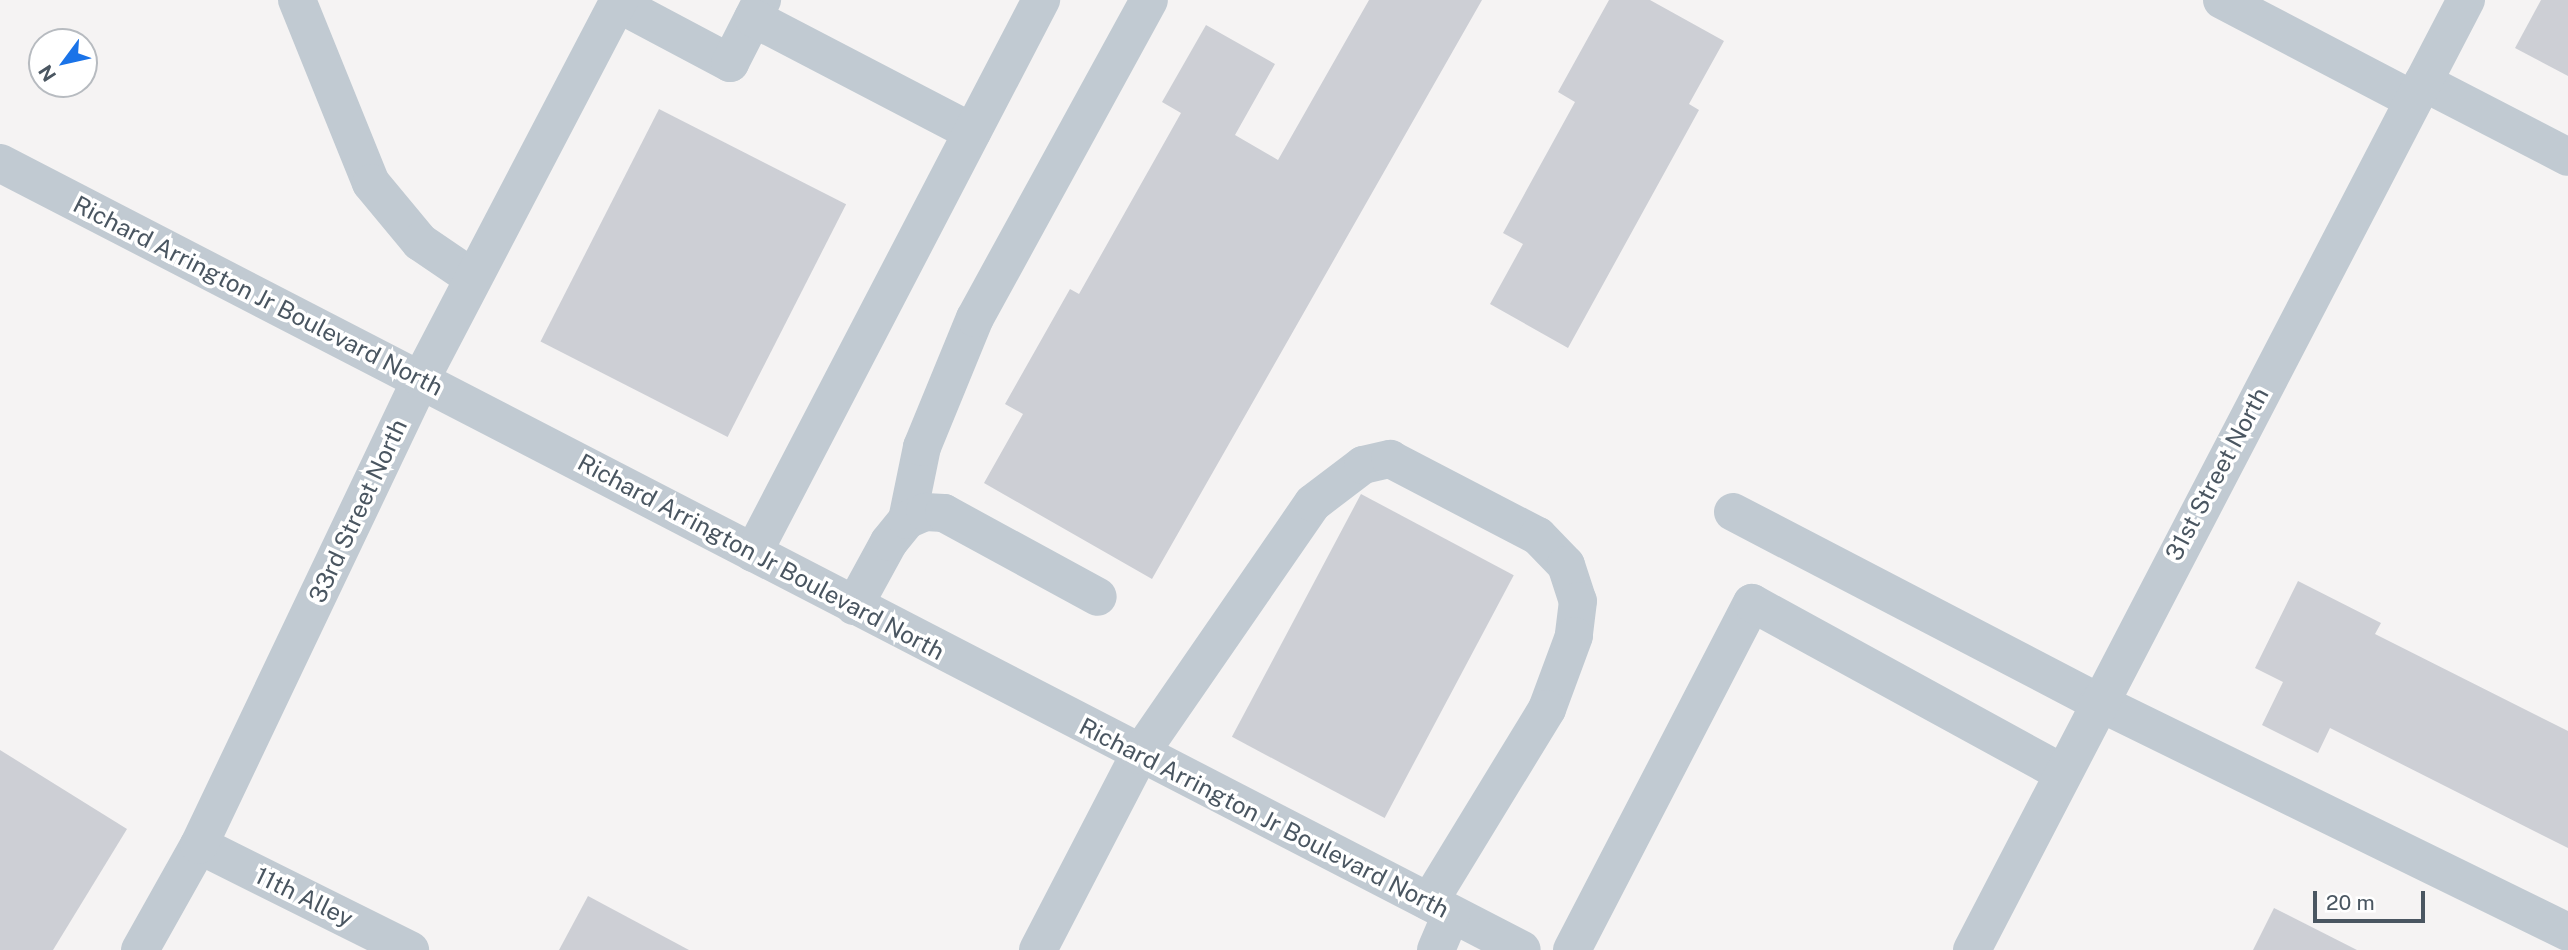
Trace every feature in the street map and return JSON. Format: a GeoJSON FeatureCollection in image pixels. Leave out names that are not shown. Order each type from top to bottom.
{"type":"FeatureCollection","features":[{"type":"Feature","properties":{"kind":"street"},"geometry":{"type":"LineString","coordinates":[[297,0],[371,183],[420,242],[473,278]]}},
{"type":"Feature","properties":{"kind":"street"},"geometry":{"type":"LineString","coordinates":[[753,553],[1041,0]]}},
{"type":"Feature","properties":{"kind":"street"},"geometry":{"type":"LineString","coordinates":[[907,520],[922,447],[975,318],[1149,0]]}},
{"type":"Feature","properties":{"kind":"street"},"geometry":{"type":"LineString","coordinates":[[2222,0],[2568,157]]}},
{"type":"Feature","properties":{"kind":"street","name":"31st Street North"},"geometry":{"type":"LineString","coordinates":[[1972,950],[2098,702],[2466,0]]}},
{"type":"Feature","properties":{"kind":"street"},"geometry":{"type":"LineString","coordinates":[[618,1],[730,63],[757,9],[972,132]]}},
{"type":"Feature","properties":{"kind":"street","name":"33rd Street North"},"geometry":{"type":"LineString","coordinates":[[140,950],[199,845],[421,379],[618,1]]}},
{"type":"Feature","properties":{"kind":"street","name":"Richard Arrington Jr Boulevard North"},"geometry":{"type":"LineString","coordinates":[[0,163],[421,379],[1139,755],[1522,950]]}},
{"type":"Feature","properties":{"kind":"street"},"geometry":{"type":"LineString","coordinates":[[1038,950],[1139,755],[1312,503],[1363,465],[1390,459],[1426,474],[1538,536],[1566,565],[1578,601],[1574,636],[1547,709],[1440,908],[1436,950]]}},
{"type":"Feature","properties":{"kind":"street"},"geometry":{"type":"LineString","coordinates":[[854,606],[888,541],[907,520],[925,512],[944,513],[1098,597]]}},
{"type":"Feature","properties":{"kind":"street"},"geometry":{"type":"LineString","coordinates":[[1733,512],[2098,702],[2568,932]]}},
{"type":"Feature","properties":{"kind":"street"},"geometry":{"type":"LineString","coordinates":[[1572,950],[1752,603],[2062,773]]}},
{"type":"Feature","properties":{"kind":"street","name":"11th Alley"},"geometry":{"type":"LineString","coordinates":[[199,845],[410,950]]}},
{"type":"Feature","properties":{"kind":"building"},"geometry":{"type":"Polygon","coordinates":[[[1369,0],[1482,0],[1152,579],[984,483],[1023,414],[1005,404],[1070,289],[1079,294],[1181,113],[1162,102],[1206,25],[1275,64],[1235,135],[1278,160],[1369,0]]]}},
{"type":"Feature","properties":{"kind":"building"},"geometry":{"type":"Polygon","coordinates":[[[1609,0],[1650,0],[1724,41],[1689,104],[1699,110],[1568,348],[1490,304],[1523,244],[1503,233],[1575,102],[1558,92],[1609,0]]]}},
{"type":"Feature","properties":{"kind":"building"},"geometry":{"type":"Polygon","coordinates":[[[2541,0],[2568,0],[2568,76],[2515,48],[2541,0]]]}},
{"type":"Feature","properties":{"kind":"building"},"geometry":{"type":"Polygon","coordinates":[[[659,109],[846,204],[728,437],[541,342],[659,109]]]}},
{"type":"Feature","properties":{"kind":"building"},"geometry":{"type":"Polygon","coordinates":[[[1361,494],[1514,575],[1385,818],[1232,737],[1361,494]]]}},
{"type":"Feature","properties":{"kind":"building"},"geometry":{"type":"Polygon","coordinates":[[[2298,581],[2381,623],[2375,634],[2568,731],[2568,848],[2330,728],[2318,753],[2262,725],[2283,682],[2255,668],[2298,581]]]}},
{"type":"Feature","properties":{"kind":"building"},"geometry":{"type":"Polygon","coordinates":[[[0,750],[127,829],[53,950],[0,950],[0,750]]]}},
{"type":"Feature","properties":{"kind":"building"},"geometry":{"type":"Polygon","coordinates":[[[588,896],[689,950],[559,950],[588,896]]]}},
{"type":"Feature","properties":{"kind":"building"},"geometry":{"type":"Polygon","coordinates":[[[2274,908],[2357,950],[2253,950],[2274,908]]]}}]}
